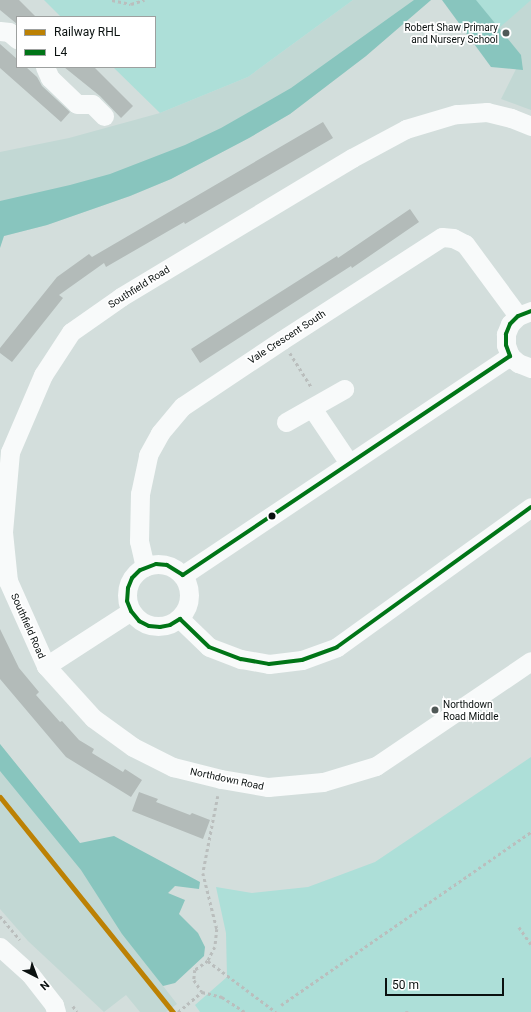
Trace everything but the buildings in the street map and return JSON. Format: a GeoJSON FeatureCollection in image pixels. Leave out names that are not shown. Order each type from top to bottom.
{"type":"FeatureCollection","features":[{"type":"Feature","properties":{"kind":"street"},"geometry":{"type":"LineString","coordinates":[[0,31],[9,32],[16,38]]}},
{"type":"Feature","properties":{"kind":"street"},"geometry":{"type":"LineString","coordinates":[[45,68],[50,78],[77,104],[92,104],[104,116]]}},
{"type":"Feature","properties":{"kind":"street","name":"Southfield Road"},"geometry":{"type":"LineString","coordinates":[[46,666],[8,580],[4,532],[10,452],[43,375],[71,332],[121,297],[352,158],[406,129],[456,114],[487,112],[511,118],[531,126]]}},
{"type":"Feature","properties":{"kind":"street","name":"Vale Crescent South"},"geometry":{"type":"LineString","coordinates":[[145,567],[139,541],[140,494],[148,455],[160,433],[183,406],[442,237],[453,238],[465,244],[524,314]]}},
{"type":"Feature","properties":{"kind":"street"},"geometry":{"type":"LineString","coordinates":[[524,314],[510,324],[506,334],[506,345],[510,356],[518,363],[531,368]]}},
{"type":"Feature","properties":{"kind":"street"},"geometry":{"type":"LineString","coordinates":[[183,575],[510,356]]}},
{"type":"Feature","properties":{"kind":"street"},"geometry":{"type":"LineString","coordinates":[[286,422],[344,388]]}},
{"type":"Feature","properties":{"kind":"street"},"geometry":{"type":"LineString","coordinates":[[317,405],[349,463]]}},
{"type":"Feature","properties":{"kind":"street"},"geometry":{"type":"LineString","coordinates":[[180,619],[209,647],[241,659],[269,664],[302,660],[337,647],[531,507]]}},
{"type":"Feature","properties":{"kind":"street"},"geometry":{"type":"LineString","coordinates":[[156,564],[167,565],[183,575],[188,585],[190,596],[188,606],[180,619],[165,626],[149,626],[139,621],[131,611],[127,601],[128,588],[132,578],[145,567],[156,564]]}},
{"type":"Feature","properties":{"kind":"street"},"geometry":{"type":"LineString","coordinates":[[46,666],[131,611]]}},
{"type":"Feature","properties":{"kind":"street","name":"Northdown Road"},"geometry":{"type":"LineString","coordinates":[[46,666],[93,718],[133,748],[173,767],[221,779],[268,787],[323,782],[376,766],[531,661]]}},
{"type":"Feature","properties":{"kind":"street"},"geometry":{"type":"LineString","coordinates":[[0,946],[30,974],[54,1004],[56,1012]]}},
{"type":"Feature","properties":{"kind":"path"},"geometry":{"type":"LineString","coordinates":[[112,0],[130,4],[144,0]]}},
{"type":"Feature","properties":{"kind":"path"},"geometry":{"type":"LineString","coordinates":[[282,340],[317,405]]}},
{"type":"Feature","properties":{"kind":"path"},"geometry":{"type":"LineString","coordinates":[[221,779],[203,873],[217,929],[215,947],[208,961],[195,970],[194,980],[202,992],[222,997],[246,1012]]}},
{"type":"Feature","properties":{"kind":"path"},"geometry":{"type":"LineString","coordinates":[[281,1005],[531,832]]}},
{"type":"Feature","properties":{"kind":"path"},"geometry":{"type":"LineString","coordinates":[[519,927],[531,944]]}},
{"type":"Feature","properties":{"kind":"path"},"geometry":{"type":"LineString","coordinates":[[208,961],[276,1012]]}},
{"type":"Feature","properties":{"kind":"path"},"geometry":{"type":"LineString","coordinates":[[178,1012],[202,992]]}},
{"type":"Feature","properties":{"kind":"shaded area"},"geometry":{"type":"Polygon","coordinates":[[[44,0],[353,0],[248,77],[160,113],[114,68],[156,68],[156,16],[60,16],[44,0]]]}},
{"type":"Feature","properties":{"kind":"shaded area"},"geometry":{"type":"Polygon","coordinates":[[[353,0],[431,0],[366,56],[290,114],[249,138],[171,179],[130,196],[47,225],[0,237],[0,152],[69,138],[160,113],[248,77],[353,0]]]}},
{"type":"Feature","properties":{"kind":"shaded area"},"geometry":{"type":"Polygon","coordinates":[[[414,0],[431,0],[366,56],[290,114],[249,138],[171,179],[130,196],[47,225],[4,236],[0,248],[0,201],[110,174],[185,145],[221,128],[291,88],[414,0]]]}},
{"type":"Feature","properties":{"kind":"shaded area"},"geometry":{"type":"Polygon","coordinates":[[[442,0],[476,0],[521,55],[523,70],[491,67],[442,0]]]}},
{"type":"Feature","properties":{"kind":"shaded area","name":"Robert Shaw Primary and Nursery School"},"geometry":{"type":"Polygon","coordinates":[[[445,0],[531,0],[531,110],[501,99],[517,67],[445,0]]]}},
{"type":"Feature","properties":{"kind":"shaded area"},"geometry":{"type":"Polygon","coordinates":[[[475,0],[531,0],[499,28],[475,0]]]}},
{"type":"Feature","properties":{"kind":"shaded area"},"geometry":{"type":"Polygon","coordinates":[[[0,744],[134,911],[123,934],[177,1004],[166,1012],[140,1012],[126,995],[104,1012],[28,941],[0,909],[0,744]]]}},
{"type":"Feature","properties":{"kind":"shaded area"},"geometry":{"type":"Polygon","coordinates":[[[0,744],[80,843],[114,836],[200,882],[199,889],[175,886],[168,893],[185,900],[179,914],[198,933],[205,947],[204,956],[175,983],[163,986],[122,934],[81,870],[0,771],[0,744]]]}},
{"type":"Feature","properties":{"kind":"shaded area"},"geometry":{"type":"Polygon","coordinates":[[[531,757],[531,1012],[200,1012],[195,1005],[227,977],[226,933],[216,887],[252,893],[308,887],[375,862],[531,757]]]}},
{"type":"Feature","properties":{"kind":"rail line","name":"RHL"},"geometry":{"type":"LineString","coordinates":[[0,797],[173,1012]]}},
{"type":"Feature","properties":{"kind":"transit line","name":"L4"},"geometry":{"type":"LineString","coordinates":[[531,311],[518,316],[510,324],[506,334],[506,345],[510,356],[183,575],[167,565],[156,564],[140,570],[132,578],[128,588],[127,601],[131,611],[139,621],[149,626],[160,627],[170,625],[180,619],[209,647],[241,659],[269,664],[302,660],[337,647],[531,507]]}},
{"type":"Feature","properties":{"kind":"place","name":"Robert Shaw Primary and Nursery School"},"geometry":{"type":"Point","coordinates":[506,33]}},
{"type":"Feature","properties":{"kind":"place","name":"Northdown Road Middle"},"geometry":{"type":"Point","coordinates":[435,710]}}]}
